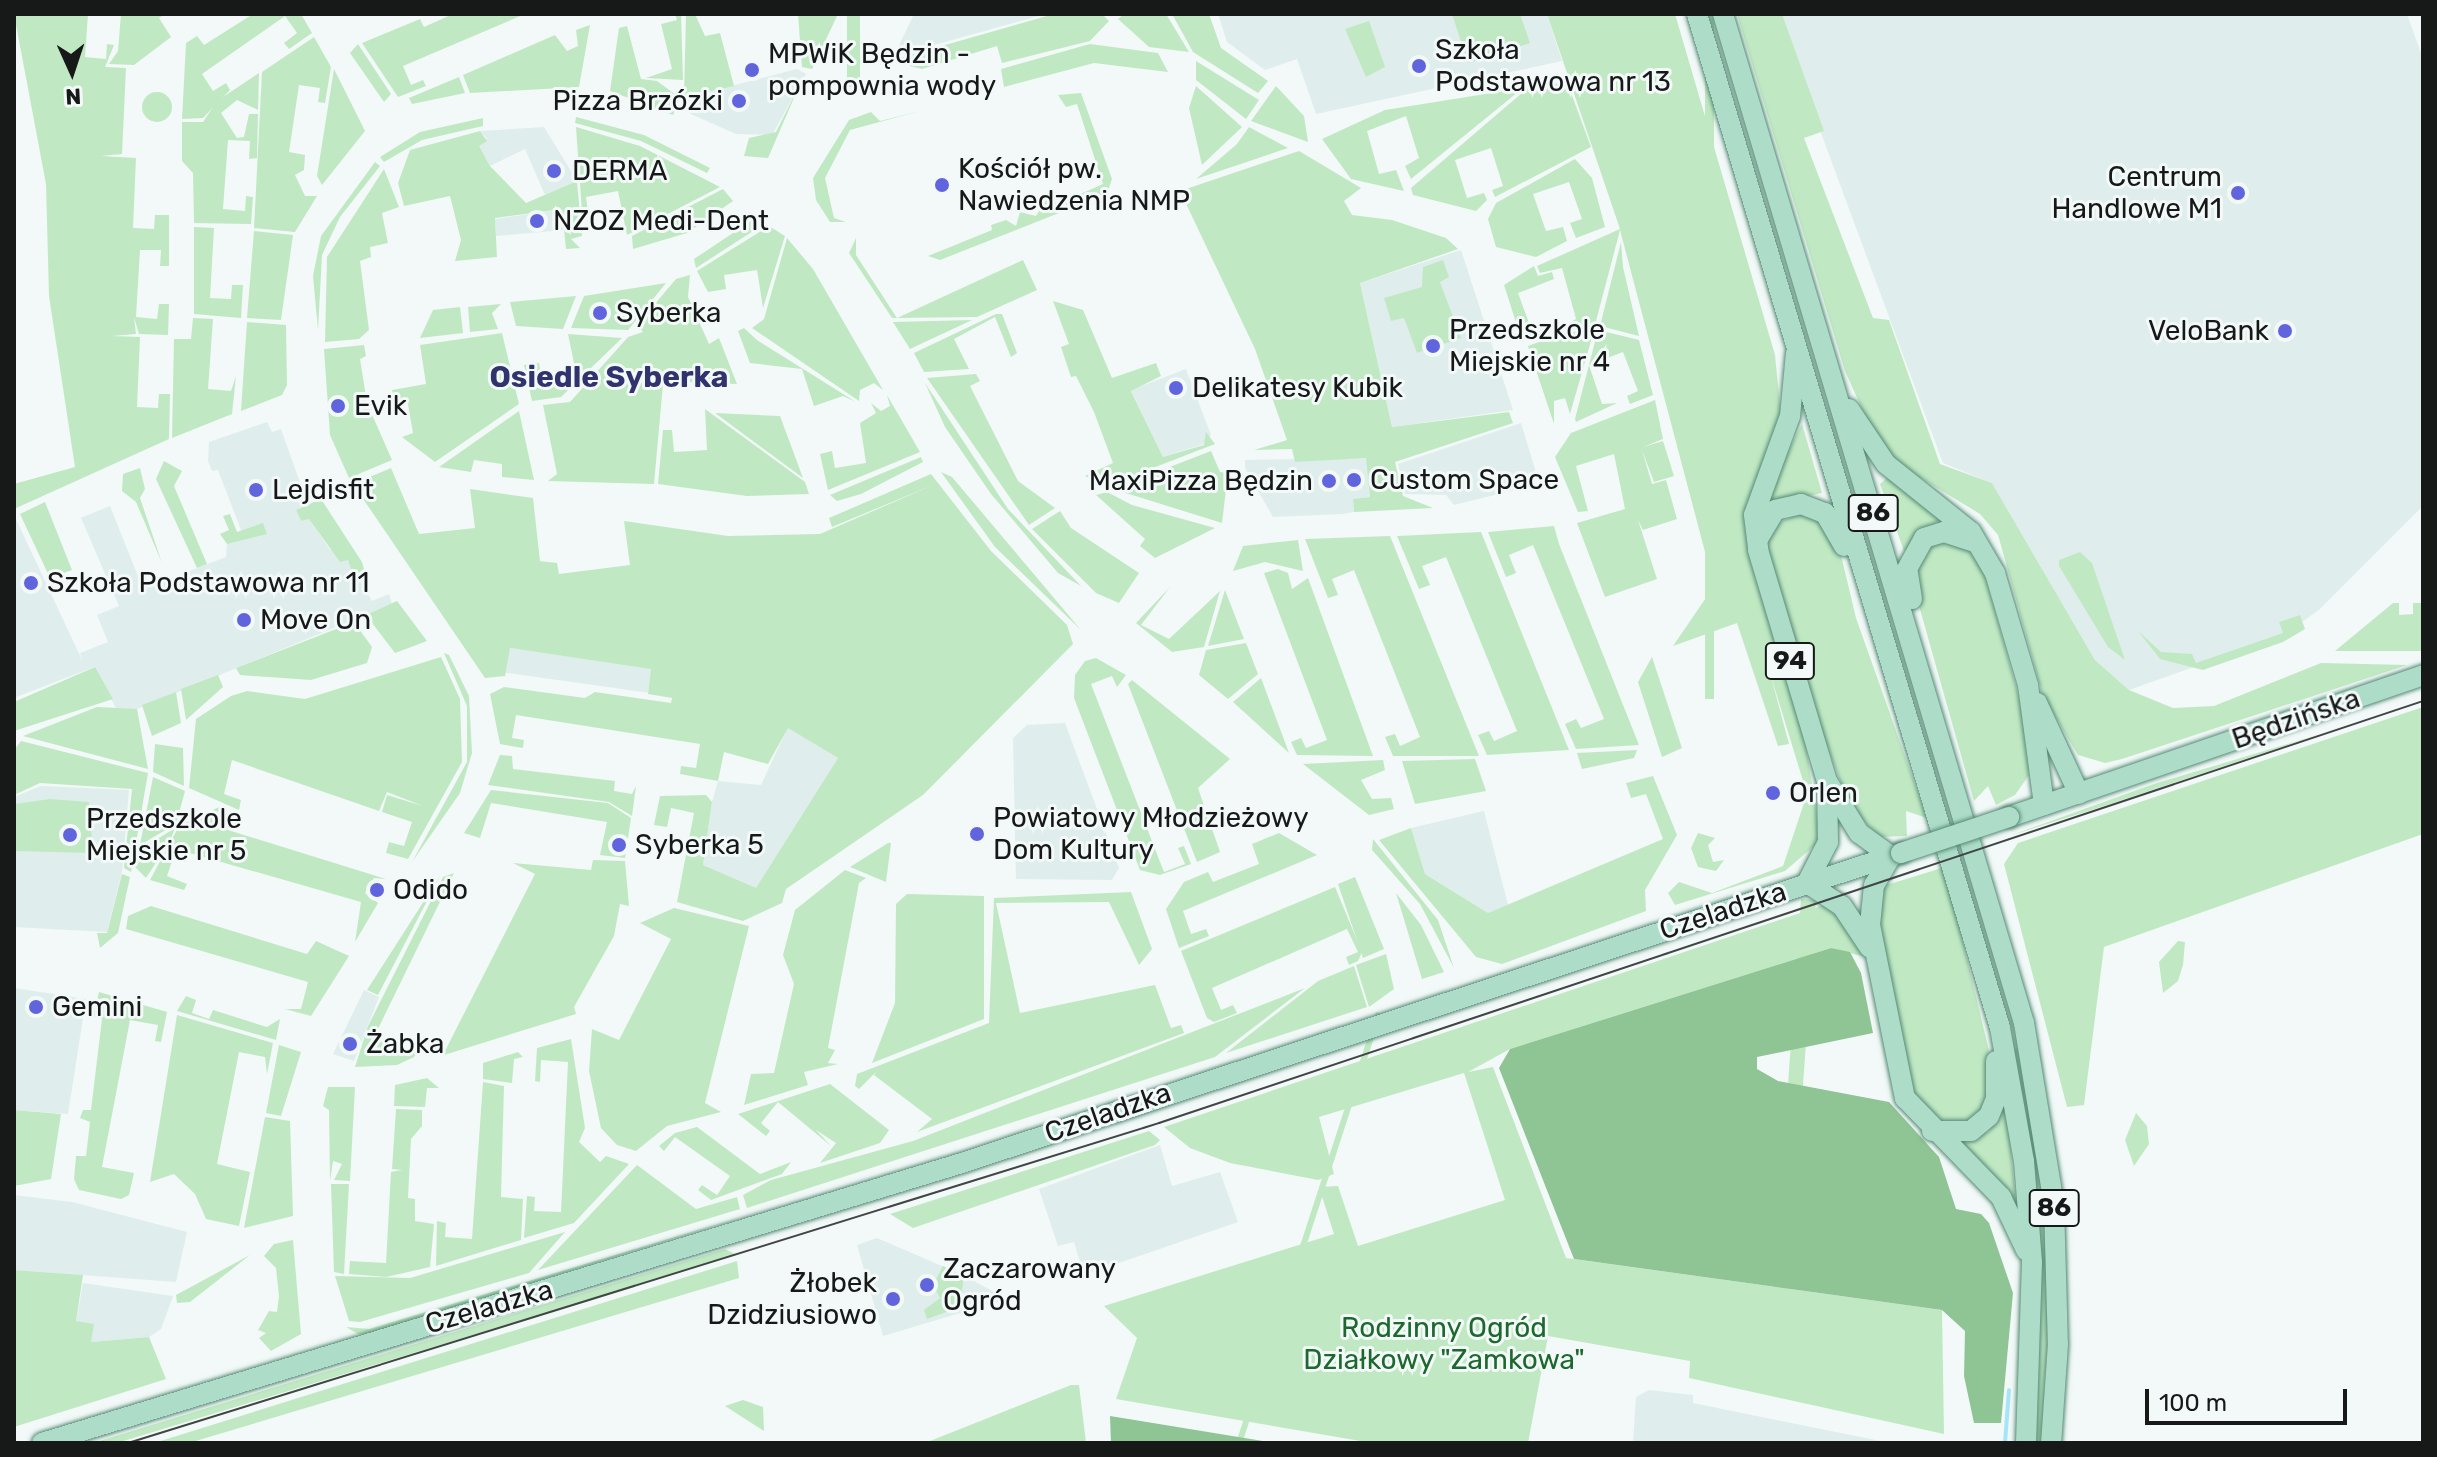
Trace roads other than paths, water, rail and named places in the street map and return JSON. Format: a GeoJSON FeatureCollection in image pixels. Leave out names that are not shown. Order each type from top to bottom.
{"type":"FeatureCollection","features":[{"type":"Feature","properties":{"kind":"main road","name":"86"},"geometry":{"type":"LineString","coordinates":[[1697,14],[2000,1028],[2024,1161],[2032,1262],[2026,1443]]}},
{"type":"Feature","properties":{"kind":"main road","name":"86"},"geometry":{"type":"LineString","coordinates":[[1723,14],[2007,957],[2043,1114],[2059,1277],[2051,1443]]}},
{"type":"Feature","properties":{"kind":"main road","name":"94"},"geometry":{"type":"LineString","coordinates":[[1797,349],[1790,368],[1790,416],[1754,515],[1757,541],[1827,781],[1828,842],[1807,883]]}},
{"type":"Feature","properties":{"kind":"main road"},"geometry":{"type":"LineString","coordinates":[[1834,386],[1886,464],[1981,546],[2028,685],[2079,794]]}},
{"type":"Feature","properties":{"kind":"main road"},"geometry":{"type":"LineString","coordinates":[[1757,541],[1775,510],[1814,506],[1833,522],[1860,565]]}},
{"type":"Feature","properties":{"kind":"main road"},"geometry":{"type":"LineString","coordinates":[[1912,640],[1916,621],[1907,569],[1916,546],[1944,532],[1981,546]]}},
{"type":"Feature","properties":{"kind":"main road","name":"Będzińska"},"geometry":{"type":"LineString","coordinates":[[2168,764],[2423,675]]}},
{"type":"Feature","properties":{"kind":"main road"},"geometry":{"type":"LineString","coordinates":[[2028,685],[2044,805]]}},
{"type":"Feature","properties":{"kind":"main road","name":"Czeladzka"},"geometry":{"type":"LineString","coordinates":[[42,1443],[934,1172],[2168,764]]}},
{"type":"Feature","properties":{"kind":"main road","name":"94"},"geometry":{"type":"LineString","coordinates":[[1827,781],[1859,833],[1896,855]]}},
{"type":"Feature","properties":{"kind":"main road"},"geometry":{"type":"LineString","coordinates":[[1896,855],[1871,896],[1872,951],[1905,1098],[1932,1131],[2001,1197],[2032,1262]]}},
{"type":"Feature","properties":{"kind":"main road"},"geometry":{"type":"LineString","coordinates":[[1807,883],[1842,906],[1872,951]]}},
{"type":"Feature","properties":{"kind":"main road"},"geometry":{"type":"LineString","coordinates":[[1932,1131],[1971,1131],[1989,1116],[1996,1099],[1993,1042],[2000,1028]]}},
{"type":"Feature","properties":{"kind":"waterway"},"geometry":{"type":"LineString","coordinates":[[2005,1443],[2009,1390]]}},
{"type":"Feature","properties":{"kind":"tram line"},"geometry":{"type":"LineString","coordinates":[[128,1443],[1159,1123],[2423,701]]}},
{"type":"Feature","properties":{"kind":"place","name":"Szkoła Podstawowa nr 13"},"geometry":{"type":"Point","coordinates":[1419,66]}},
{"type":"Feature","properties":{"kind":"place","name":"MPWiK Będzin - pompownia wody"},"geometry":{"type":"Point","coordinates":[752,70]}},
{"type":"Feature","properties":{"kind":"place","name":"Pizza Brzózki"},"geometry":{"type":"Point","coordinates":[739,101]}},
{"type":"Feature","properties":{"kind":"place","name":"DERMA"},"geometry":{"type":"Point","coordinates":[554,171]}},
{"type":"Feature","properties":{"kind":"place","name":"Kościół pw. Nawiedzenia NMP"},"geometry":{"type":"Point","coordinates":[942,185]}},
{"type":"Feature","properties":{"kind":"place","name":"Centrum Handlowe M1"},"geometry":{"type":"Point","coordinates":[2238,193]}},
{"type":"Feature","properties":{"kind":"place","name":"NZOZ Medi-Dent"},"geometry":{"type":"Point","coordinates":[537,221]}},
{"type":"Feature","properties":{"kind":"place","name":"Syberka"},"geometry":{"type":"Point","coordinates":[600,313]}},
{"type":"Feature","properties":{"kind":"place","name":"VeloBank"},"geometry":{"type":"Point","coordinates":[2285,331]}},
{"type":"Feature","properties":{"kind":"place","name":"Przedszkole Miejskie nr 4"},"geometry":{"type":"Point","coordinates":[1433,346]}},
{"type":"Feature","properties":{"kind":"place","name":"Delikatesy Kubik"},"geometry":{"type":"Point","coordinates":[1176,388]}},
{"type":"Feature","properties":{"kind":"place","name":"Evik"},"geometry":{"type":"Point","coordinates":[338,406]}},
{"type":"Feature","properties":{"kind":"place","name":"Custom Space"},"geometry":{"type":"Point","coordinates":[1354,480]}},
{"type":"Feature","properties":{"kind":"place","name":"MaxiPizza Będzin"},"geometry":{"type":"Point","coordinates":[1329,481]}},
{"type":"Feature","properties":{"kind":"place","name":"Lejdisfit"},"geometry":{"type":"Point","coordinates":[256,490]}},
{"type":"Feature","properties":{"kind":"place","name":"Szkoła Podstawowa nr 11"},"geometry":{"type":"Point","coordinates":[31,583]}},
{"type":"Feature","properties":{"kind":"place","name":"Move On"},"geometry":{"type":"Point","coordinates":[244,620]}},
{"type":"Feature","properties":{"kind":"place","name":"Orlen"},"geometry":{"type":"Point","coordinates":[1773,793]}},
{"type":"Feature","properties":{"kind":"place","name":"Powiatowy Młodzieżowy Dom Kultury"},"geometry":{"type":"Point","coordinates":[977,834]}},
{"type":"Feature","properties":{"kind":"place","name":"Przedszkole Miejskie nr 5"},"geometry":{"type":"Point","coordinates":[70,835]}},
{"type":"Feature","properties":{"kind":"place","name":"Syberka 5"},"geometry":{"type":"Point","coordinates":[619,845]}},
{"type":"Feature","properties":{"kind":"place","name":"Odido"},"geometry":{"type":"Point","coordinates":[377,890]}},
{"type":"Feature","properties":{"kind":"place","name":"Gemini"},"geometry":{"type":"Point","coordinates":[36,1007]}},
{"type":"Feature","properties":{"kind":"place","name":"Żabka"},"geometry":{"type":"Point","coordinates":[350,1044]}},
{"type":"Feature","properties":{"kind":"place","name":"Zaczarowany Ogród"},"geometry":{"type":"Point","coordinates":[927,1285]}},
{"type":"Feature","properties":{"kind":"place","name":"Żłobek Dzidziusiowo"},"geometry":{"type":"Point","coordinates":[893,1299]}},
{"type":"Feature","properties":{"kind":"district","name":"Osiedle Syberka"},"geometry":{"type":"Point","coordinates":[609,377]}},
{"type":"Feature","properties":{"kind":"park label","name":"Rodzinny Ogród Działkowy \"Zamkowa\""},"geometry":{"type":"Point","coordinates":[1444,1344]}}]}
